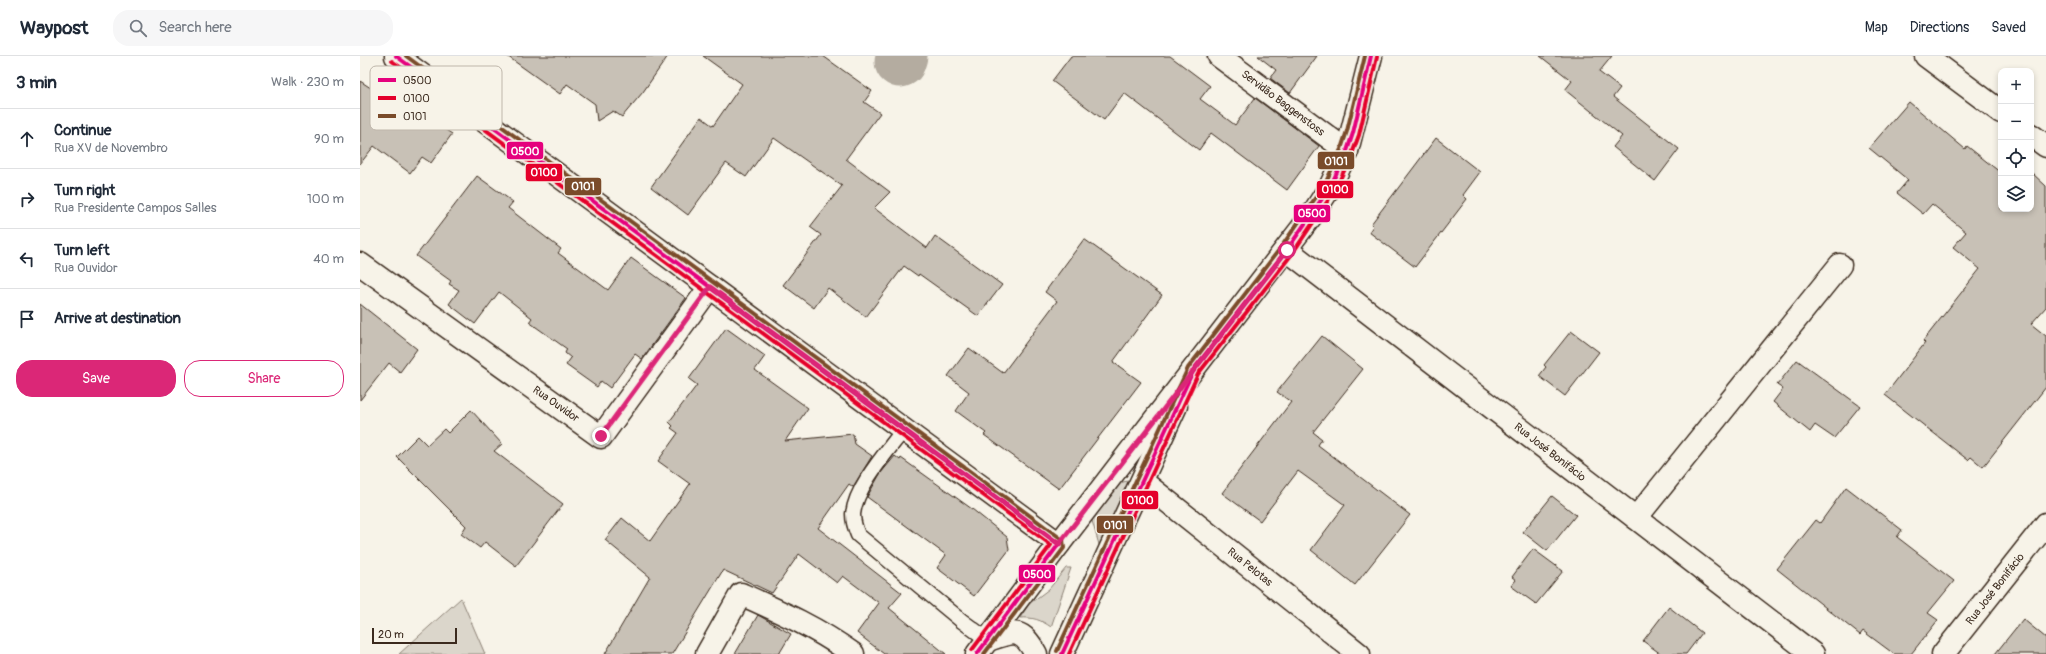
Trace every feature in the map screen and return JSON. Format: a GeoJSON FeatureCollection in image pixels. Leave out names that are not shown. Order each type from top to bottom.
{"type":"FeatureCollection","features":[{"type":"Feature","properties":{"kind":"street","name":"Servidão Baggenstoss"},"geometry":{"type":"LineString","coordinates":[[1219,56],[1347,151]]}},
{"type":"Feature","properties":{"kind":"street"},"geometry":{"type":"LineString","coordinates":[[983,647],[1059,544],[1287,250],[1330,187],[1347,151],[1371,56]]}},
{"type":"Feature","properties":{"kind":"street"},"geometry":{"type":"LineString","coordinates":[[1926,56],[1998,110]]}},
{"type":"Feature","properties":{"kind":"street"},"geometry":{"type":"LineString","coordinates":[[403,58],[414,66]]}},
{"type":"Feature","properties":{"kind":"street"},"geometry":{"type":"LineString","coordinates":[[500,130],[1059,544]]}},
{"type":"Feature","properties":{"kind":"street"},"geometry":{"type":"LineString","coordinates":[[2034,137],[2046,146]]}},
{"type":"Feature","properties":{"kind":"street","name":"Rua José Bonifácio"},"geometry":{"type":"LineString","coordinates":[[1287,250],[1813,654]]}},
{"type":"Feature","properties":{"kind":"street","name":"Rua Ouvidor"},"geometry":{"type":"LineString","coordinates":[[360,264],[601,436],[710,287]]}},
{"type":"Feature","properties":{"kind":"street"},"geometry":{"type":"LineString","coordinates":[[1636,518],[1840,265]]}},
{"type":"Feature","properties":{"kind":"street"},"geometry":{"type":"LineString","coordinates":[[1062,654],[1192,371]]}},
{"type":"Feature","properties":{"kind":"street","name":"Rua Pelotas"},"geometry":{"type":"LineString","coordinates":[[1142,481],[1359,654]]}},
{"type":"Feature","properties":{"kind":"street","name":"Rua José Bonifácio"},"geometry":{"type":"LineString","coordinates":[[1943,654],[2046,524]]}},
{"type":"Feature","properties":{"kind":"street"},"geometry":{"type":"LineString","coordinates":[[708,654],[741,594],[798,619],[826,634],[853,654]]}},
{"type":"Feature","properties":{"kind":"street"},"geometry":{"type":"LineString","coordinates":[[983,647],[1007,633],[1018,633],[1028,640],[1036,654]]}},
{"type":"Feature","properties":{"kind":"lane"},"geometry":{"type":"LineString","coordinates":[[904,429],[860,491],[853,514],[853,522],[858,535],[962,621],[983,647]]}},
{"type":"Feature","properties":{"kind":"shaded area"},"geometry":{"type":"Polygon","coordinates":[[[1133,480],[1100,548],[1090,514],[1113,484],[1133,480]]]}},
{"type":"Feature","properties":{"kind":"shaded area"},"geometry":{"type":"Polygon","coordinates":[[[1066,568],[1071,568],[1051,627],[1044,622],[1029,618],[1020,618],[1029,604],[1049,589],[1066,568]]]}},
{"type":"Feature","properties":{"kind":"shaded area"},"geometry":{"type":"Polygon","coordinates":[[[461,598],[485,654],[399,654],[461,598]]]}},
{"type":"Feature","properties":{"kind":"building"},"geometry":{"type":"Polygon","coordinates":[[[507,56],[668,56],[643,92],[622,117],[613,111],[597,121],[595,104],[567,84],[560,94],[507,56]]]}},
{"type":"Feature","properties":{"kind":"building"},"geometry":{"type":"Polygon","coordinates":[[[703,56],[823,56],[872,91],[864,102],[880,113],[846,159],[890,192],[874,208],[927,248],[935,236],[1002,285],[978,316],[919,274],[918,276],[904,266],[866,317],[828,288],[814,308],[783,285],[821,235],[810,227],[842,186],[774,138],[746,177],[726,163],[688,215],[651,187],[701,117],[713,126],[742,84],[703,56]]]}},
{"type":"Feature","properties":{"kind":"building"},"geometry":{"type":"Polygon","coordinates":[[[1071,56],[1170,56],[1210,86],[1200,99],[1235,125],[1255,98],[1319,146],[1287,190],[1211,133],[1199,150],[1124,93],[1104,120],[1052,81],[1071,56]]]}},
{"type":"Feature","properties":{"kind":"building"},"geometry":{"type":"Polygon","coordinates":[[[1258,56],[1317,56],[1290,93],[1270,78],[1276,70],[1258,56]]]}},
{"type":"Feature","properties":{"kind":"building"},"geometry":{"type":"Polygon","coordinates":[[[1540,56],[1612,56],[1599,72],[1620,88],[1613,97],[1679,149],[1655,181],[1613,147],[1622,136],[1565,90],[1572,81],[1540,56]]]}},
{"type":"Feature","properties":{"kind":"building"},"geometry":{"type":"Polygon","coordinates":[[[360,81],[370,88],[370,130],[446,130],[452,134],[431,163],[422,157],[410,173],[374,146],[360,164],[360,81]]]}},
{"type":"Feature","properties":{"kind":"building"},"geometry":{"type":"Polygon","coordinates":[[[1909,102],[1965,149],[1967,146],[1998,171],[1998,212],[2034,212],[2034,175],[2046,186],[2046,307],[2031,324],[2046,336],[2046,387],[1983,467],[1971,457],[1968,460],[1885,395],[1925,343],[1923,341],[1980,269],[1953,247],[1966,232],[1932,204],[1923,214],[1897,193],[1908,180],[1869,148],[1909,102]]]}},
{"type":"Feature","properties":{"kind":"building"},"geometry":{"type":"Polygon","coordinates":[[[1436,138],[1480,172],[1463,195],[1467,199],[1415,267],[1369,232],[1373,226],[1371,224],[1436,138]]]}},
{"type":"Feature","properties":{"kind":"building"},"geometry":{"type":"Polygon","coordinates":[[[477,176],[513,202],[508,208],[561,249],[558,253],[608,290],[631,258],[686,298],[642,359],[635,354],[610,388],[601,381],[597,387],[566,365],[571,358],[565,353],[567,349],[529,322],[532,318],[499,292],[475,324],[449,304],[459,290],[449,284],[451,281],[416,256],[477,176]]]}},
{"type":"Feature","properties":{"kind":"building"},"geometry":{"type":"Polygon","coordinates":[[[1084,239],[1162,295],[1113,362],[1141,382],[1059,489],[984,435],[986,433],[956,411],[969,392],[948,376],[969,348],[1003,373],[1057,301],[1045,292],[1084,239]]]}},
{"type":"Feature","properties":{"kind":"building"},"geometry":{"type":"Polygon","coordinates":[[[360,304],[417,349],[400,372],[389,363],[360,400],[360,304]]]}},
{"type":"Feature","properties":{"kind":"building"},"geometry":{"type":"Polygon","coordinates":[[[726,328],[765,356],[755,370],[808,408],[785,441],[853,434],[855,444],[872,456],[853,487],[849,484],[818,528],[902,593],[889,608],[946,654],[884,654],[857,633],[879,603],[843,576],[837,583],[799,554],[772,593],[723,570],[672,654],[605,654],[650,577],[605,540],[622,518],[650,541],[690,484],[658,461],[678,433],[671,428],[673,426],[669,422],[697,385],[689,379],[726,328]]]}},
{"type":"Feature","properties":{"kind":"building"},"geometry":{"type":"Polygon","coordinates":[[[1571,331],[1599,352],[1565,396],[1539,376],[1546,367],[1544,365],[1571,331]]]}},
{"type":"Feature","properties":{"kind":"building"},"geometry":{"type":"Polygon","coordinates":[[[1322,336],[1363,369],[1313,432],[1322,439],[1318,445],[1410,515],[1355,585],[1311,550],[1345,505],[1298,471],[1260,521],[1222,493],[1291,402],[1277,392],[1322,336]]]}},
{"type":"Feature","properties":{"kind":"building"},"geometry":{"type":"Polygon","coordinates":[[[1797,360],[1860,406],[1834,438],[1815,425],[1810,432],[1773,402],[1783,389],[1777,385],[1797,360]]]}},
{"type":"Feature","properties":{"kind":"building"},"geometry":{"type":"Polygon","coordinates":[[[471,410],[502,444],[494,451],[563,504],[516,566],[485,542],[480,548],[461,534],[466,526],[397,457],[418,436],[427,445],[444,429],[448,433],[471,410]]]}},
{"type":"Feature","properties":{"kind":"building"},"geometry":{"type":"Polygon","coordinates":[[[895,456],[900,460],[901,458],[972,509],[1007,537],[1009,550],[974,596],[937,568],[946,555],[867,497],[880,474],[895,456]]]}},
{"type":"Feature","properties":{"kind":"building"},"geometry":{"type":"Polygon","coordinates":[[[1846,487],[1902,530],[1897,537],[1954,581],[1928,613],[1938,620],[1911,654],[1894,654],[1863,631],[1860,635],[1777,569],[1816,520],[1820,523],[1846,487]]]}},
{"type":"Feature","properties":{"kind":"building"},"geometry":{"type":"Polygon","coordinates":[[[1552,496],[1576,515],[1547,551],[1523,532],[1552,496]]]}},
{"type":"Feature","properties":{"kind":"building"},"geometry":{"type":"Polygon","coordinates":[[[1533,549],[1563,571],[1536,604],[1511,586],[1516,580],[1512,577],[1533,549]]]}},
{"type":"Feature","properties":{"kind":"building"},"geometry":{"type":"Polygon","coordinates":[[[1669,607],[1702,633],[1686,654],[1661,654],[1643,641],[1669,607]]]}},
{"type":"Feature","properties":{"kind":"building"},"geometry":{"type":"Polygon","coordinates":[[[758,615],[791,634],[779,654],[735,654],[758,615]]]}},
{"type":"Feature","properties":{"kind":"building"},"geometry":{"type":"Polygon","coordinates":[[[2023,619],[2046,638],[2046,654],[1995,654],[2023,619]]]}},
{"type":"Feature","properties":{"kind":"waterway"},"geometry":{"type":"LineString","coordinates":[[900,62],[902,56]]}},
{"type":"Feature","properties":{"kind":"transit line","name":"0500"},"geometry":{"type":"LineString","coordinates":[[396,56],[410,66]]}},
{"type":"Feature","properties":{"kind":"transit line","name":"0101"},"geometry":{"type":"LineString","coordinates":[[406,56],[420,66]]}},
{"type":"Feature","properties":{"kind":"transit line","name":"0101"},"geometry":{"type":"LineString","coordinates":[[1057,651],[1188,368],[1282,246],[1325,184],[1341,149],[1347,131],[1365,56]]}},
{"type":"Feature","properties":{"kind":"transit line","name":"0500"},"geometry":{"type":"LineString","coordinates":[[1062,654],[1193,371],[1287,250],[1330,187],[1347,151],[1353,133],[1371,56]]}},
{"type":"Feature","properties":{"kind":"transit line","name":"0100"},"geometry":{"type":"LineString","coordinates":[[1069,654],[1198,374],[1292,254],[1335,190],[1359,135],[1377,57]]}},
{"type":"Feature","properties":{"kind":"transit line","name":"0100"},"geometry":{"type":"LineString","coordinates":[[392,61],[399,66]]}},
{"type":"Feature","properties":{"kind":"transit line","name":"0101"},"geometry":{"type":"LineString","coordinates":[[502,127],[1063,540],[1064,548],[984,654]]}},
{"type":"Feature","properties":{"kind":"transit line","name":"0100"},"geometry":{"type":"LineString","coordinates":[[486,130],[1051,545],[972,650]]}},
{"type":"Feature","properties":{"kind":"transit line","name":"0500"},"geometry":{"type":"LineString","coordinates":[[497,130],[1059,544],[977,654]]}},
{"type":"Feature","properties":{"kind":"route"},"geometry":{"type":"LineString","coordinates":[[601,436],[710,287],[1059,544],[1287,250]]}}]}
